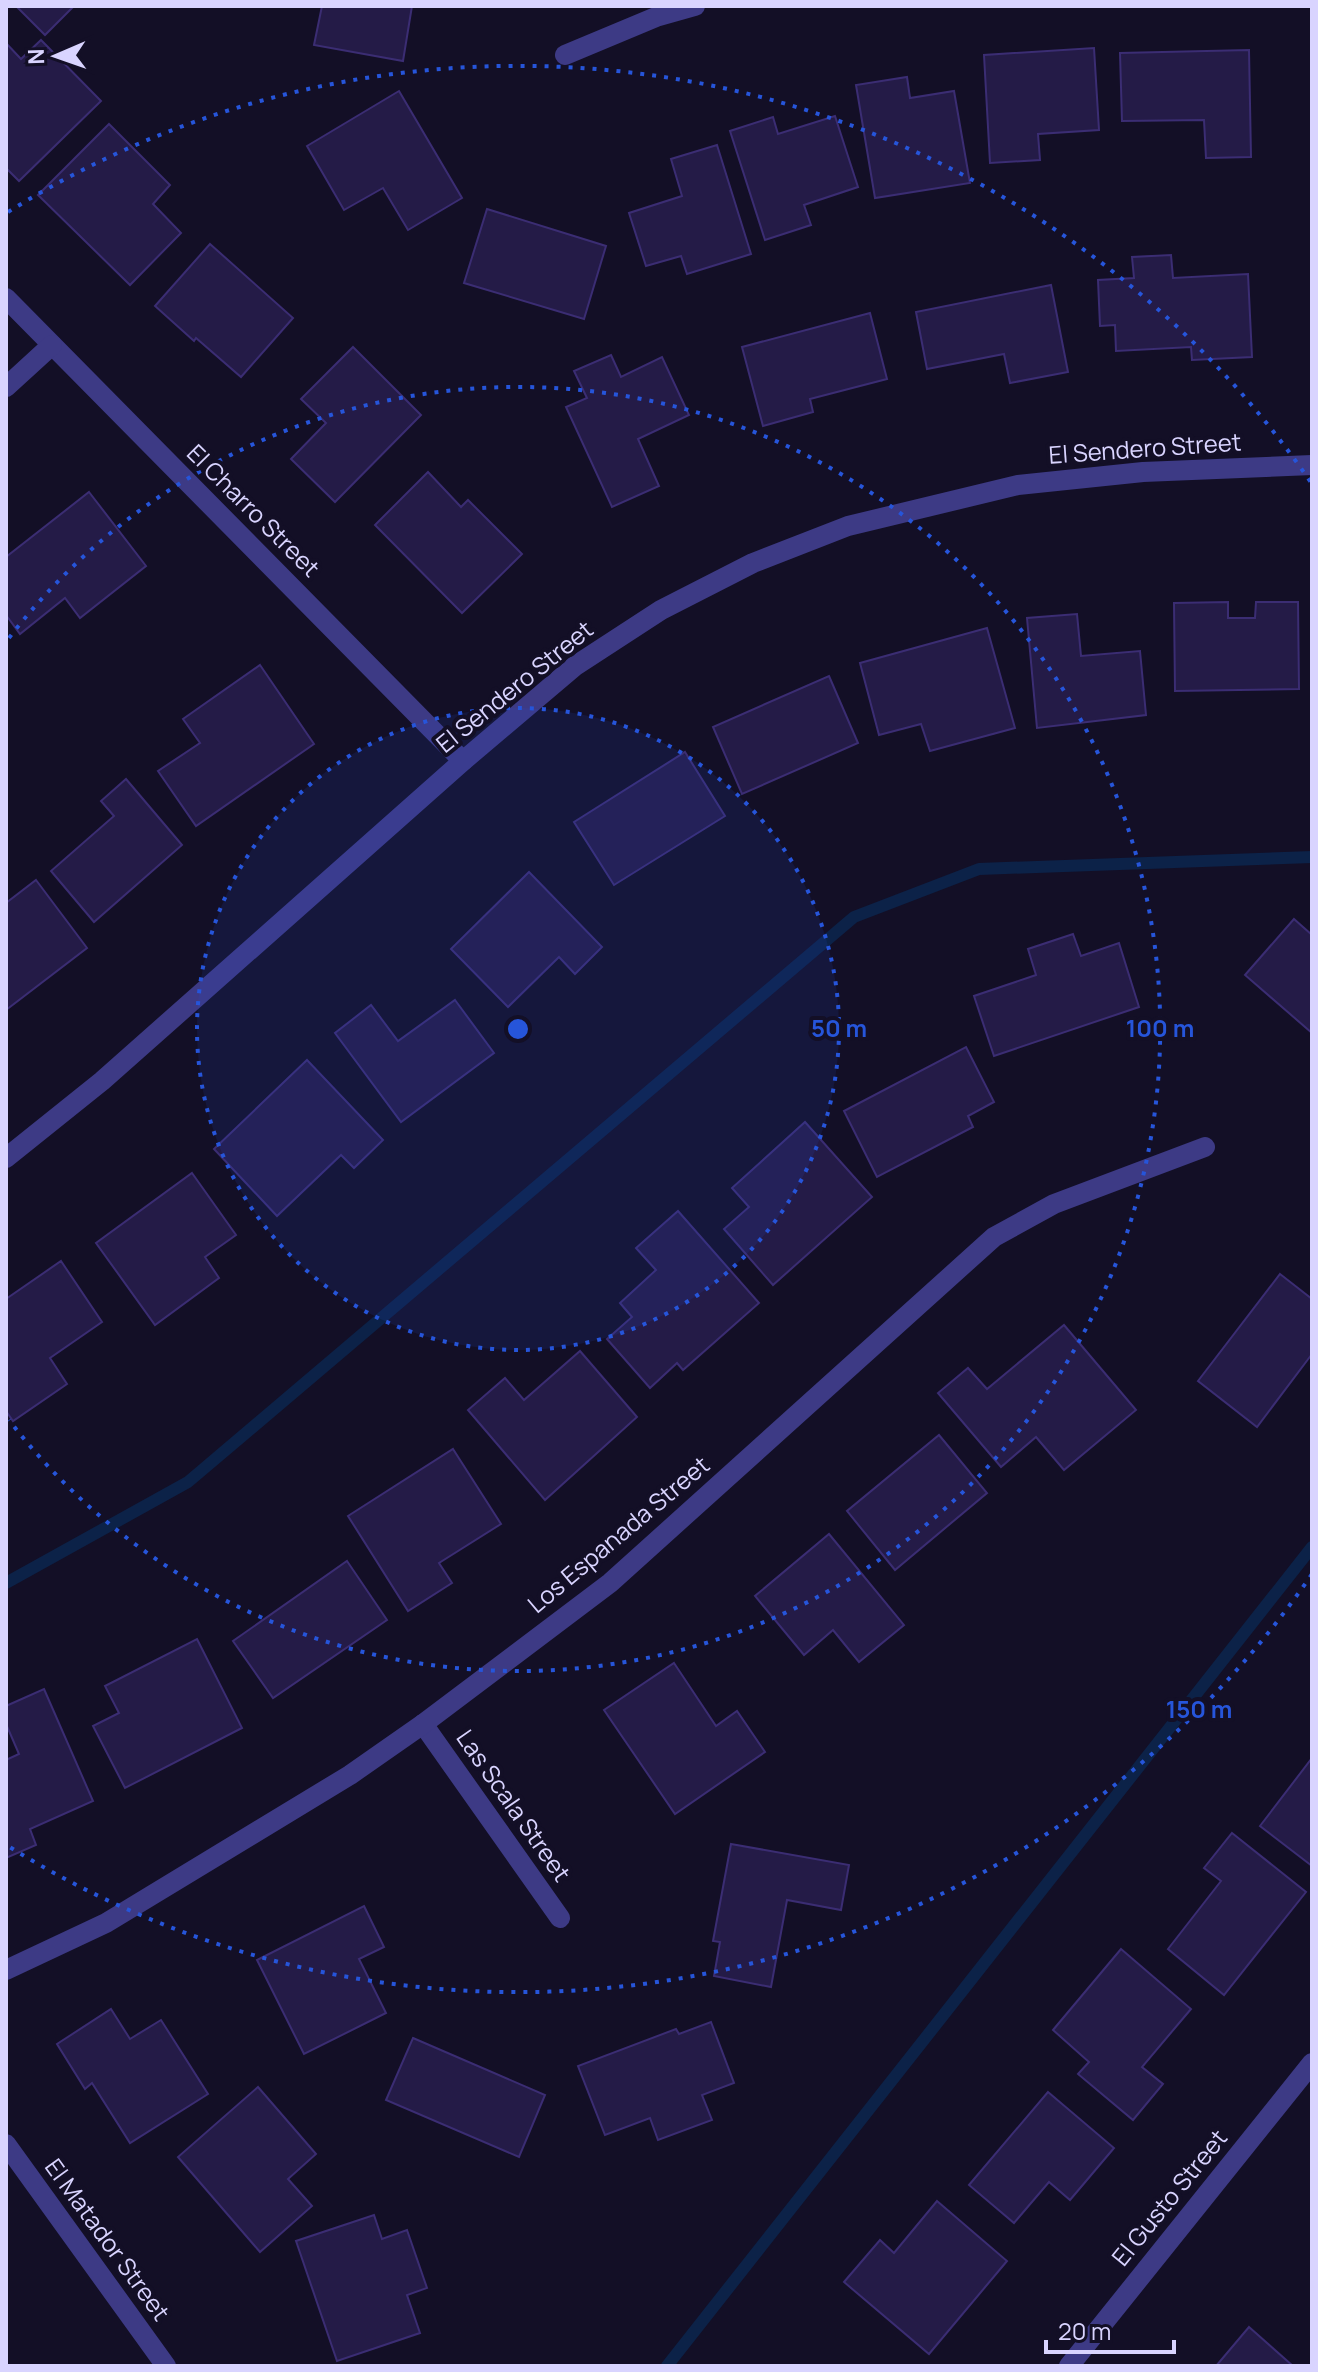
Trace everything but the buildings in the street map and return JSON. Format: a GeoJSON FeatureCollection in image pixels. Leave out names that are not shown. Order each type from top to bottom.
{"type":"FeatureCollection","features":[{"type":"Feature","properties":{"kind":"street"},"geometry":{"type":"LineString","coordinates":[[565,55],[656,17],[695,6]]}},
{"type":"Feature","properties":{"kind":"street","name":"El Charro Street"},"geometry":{"type":"LineString","coordinates":[[6,298],[463,761]]}},
{"type":"Feature","properties":{"kind":"street"},"geometry":{"type":"LineString","coordinates":[[6,387],[52,345]]}},
{"type":"Feature","properties":{"kind":"street","name":"El Sendero Street"},"geometry":{"type":"LineString","coordinates":[[6,1158],[102,1081],[463,761],[575,666],[661,610],[753,563],[848,526],[1018,485],[1143,472],[1312,465]]}},
{"type":"Feature","properties":{"kind":"street","name":"Los Espanada Street"},"geometry":{"type":"LineString","coordinates":[[6,1970],[106,1923],[350,1775],[423,1724],[610,1583],[994,1237],[1054,1204],[1205,1147]]}},
{"type":"Feature","properties":{"kind":"street","name":"Las Scala Street"},"geometry":{"type":"LineString","coordinates":[[423,1724],[560,1918]]}},
{"type":"Feature","properties":{"kind":"street","name":"El Gusto Street"},"geometry":{"type":"LineString","coordinates":[[1069,2366],[1312,2063]]}},
{"type":"Feature","properties":{"kind":"street","name":"El Matador Street"},"geometry":{"type":"LineString","coordinates":[[6,2144],[166,2366]]}},
{"type":"Feature","properties":{"kind":"waterway"},"geometry":{"type":"LineString","coordinates":[[6,1583],[188,1482],[854,917],[979,869],[1312,857]]}},
{"type":"Feature","properties":{"kind":"waterway"},"geometry":{"type":"LineString","coordinates":[[667,2366],[1312,1547]]}}]}
